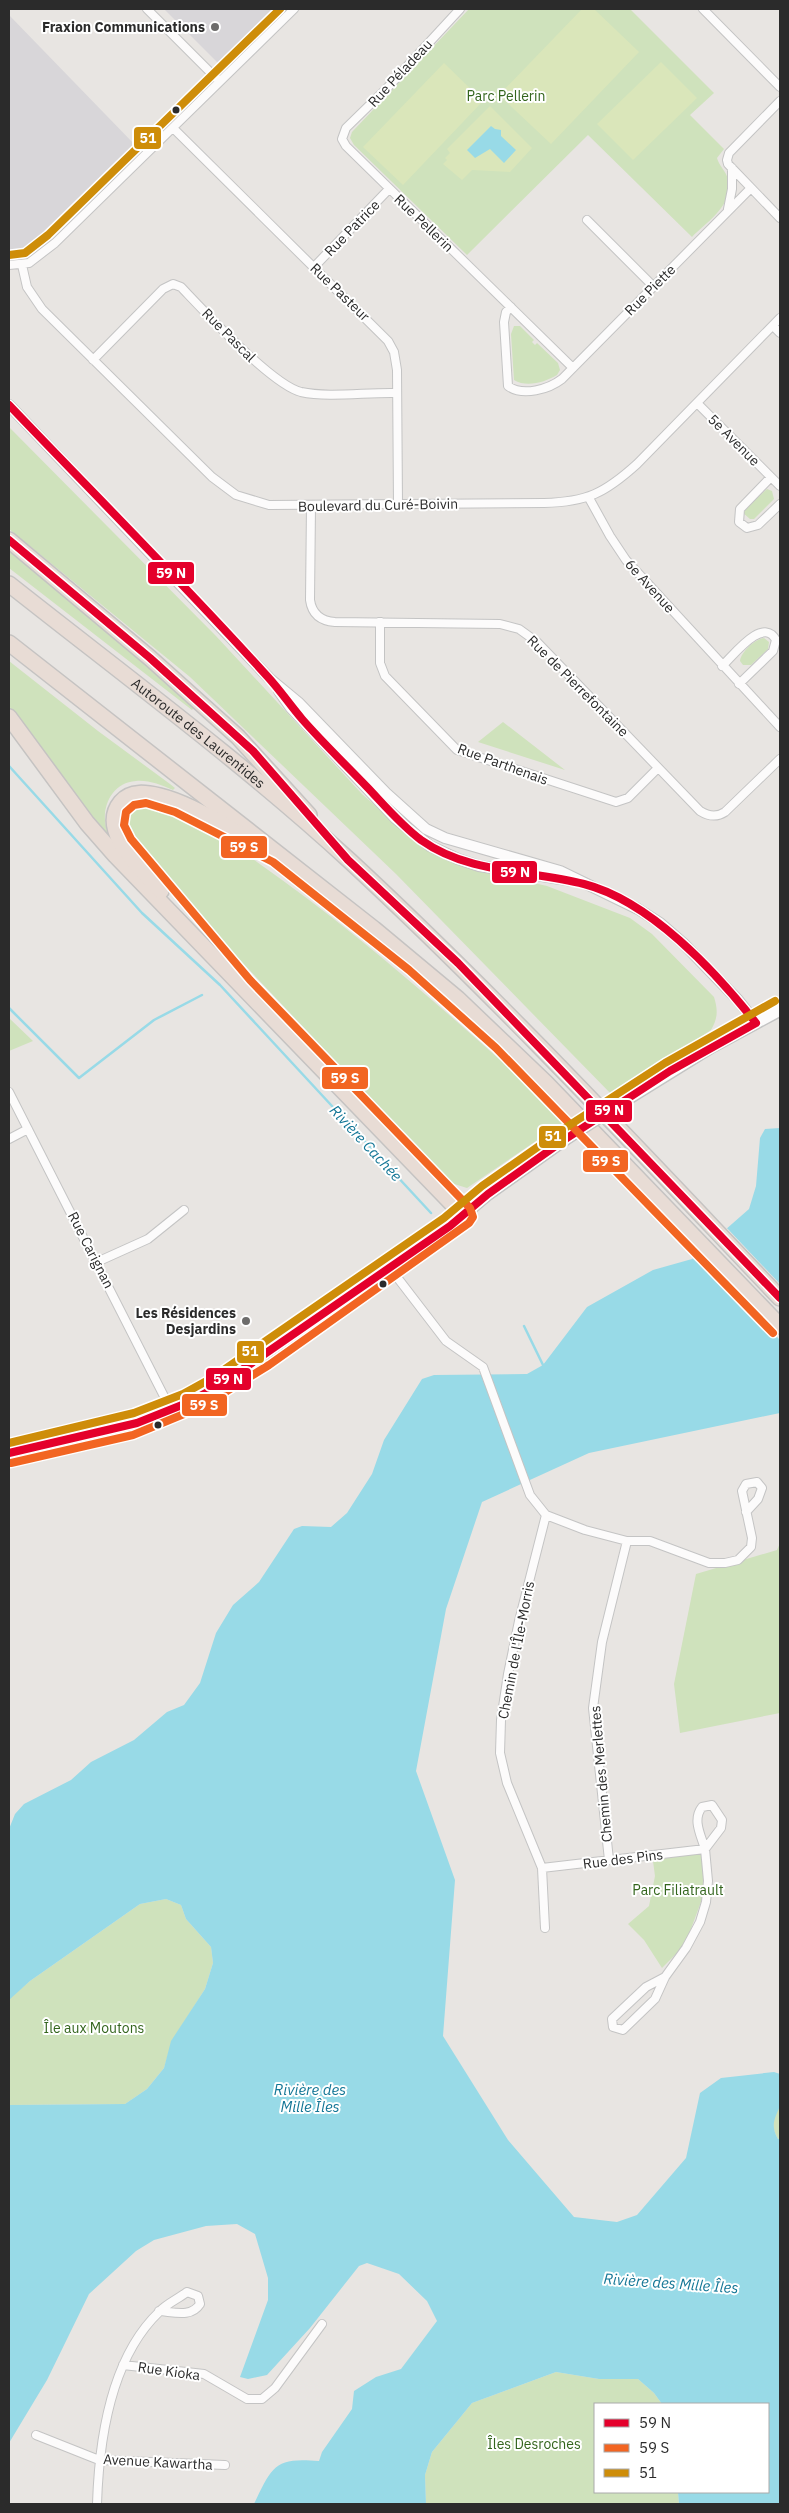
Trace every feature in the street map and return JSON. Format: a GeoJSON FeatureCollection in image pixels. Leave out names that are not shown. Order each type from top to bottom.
{"type":"FeatureCollection","features":[{"type":"Feature","properties":{"kind":"highway"},"geometry":{"type":"LineString","coordinates":[[9,540],[150,658],[238,736],[348,860]]}},
{"type":"Feature","properties":{"kind":"highway","name":"Autoroute des Laurentides"},"geometry":{"type":"LineString","coordinates":[[9,584],[228,756],[348,860],[458,963],[780,1298]]}},
{"type":"Feature","properties":{"kind":"highway"},"geometry":{"type":"LineString","coordinates":[[9,644],[374,928],[471,1011],[546,1083],[780,1326]]}},
{"type":"Feature","properties":{"kind":"highway"},"geometry":{"type":"LineString","coordinates":[[9,717],[101,840],[463,1215]]}},
{"type":"Feature","properties":{"kind":"highway"},"geometry":{"type":"LineString","coordinates":[[243,987],[123,845],[114,827],[114,818],[120,802],[129,796],[141,793],[153,794],[179,803],[278,854]]}},
{"type":"Feature","properties":{"kind":"main road"},"geometry":{"type":"LineString","coordinates":[[9,1454],[123,1428],[171,1410],[234,1376],[390,1268],[564,1140],[691,1059],[780,1010]]}},
{"type":"Feature","properties":{"kind":"street"},"geometry":{"type":"LineString","coordinates":[[147,9],[219,81]]}},
{"type":"Feature","properties":{"kind":"street"},"geometry":{"type":"LineString","coordinates":[[9,265],[22,265],[33,261],[55,243],[294,9]]}},
{"type":"Feature","properties":{"kind":"street","name":"Rue Péladeau"},"geometry":{"type":"LineString","coordinates":[[342,136],[346,128],[388,87],[460,9]]}},
{"type":"Feature","properties":{"kind":"street"},"geometry":{"type":"LineString","coordinates":[[703,9],[780,86]]}},
{"type":"Feature","properties":{"kind":"street"},"geometry":{"type":"LineString","coordinates":[[780,101],[729,153],[727,160],[732,168],[780,218]]}},
{"type":"Feature","properties":{"kind":"street","name":"Rue Pasteur"},"geometry":{"type":"LineString","coordinates":[[173,128],[388,341],[396,365],[398,505]]}},
{"type":"Feature","properties":{"kind":"street","name":"Rue Pellerin"},"geometry":{"type":"LineString","coordinates":[[342,136],[346,146],[573,368]]}},
{"type":"Feature","properties":{"kind":"street"},"geometry":{"type":"LineString","coordinates":[[728,211],[732,189],[732,168]]}},
{"type":"Feature","properties":{"kind":"street","name":"Rue Piette"},"geometry":{"type":"LineString","coordinates":[[573,368],[751,188]]}},
{"type":"Feature","properties":{"kind":"street","name":"Rue Patrice"},"geometry":{"type":"LineString","coordinates":[[314,267],[389,189]]}},
{"type":"Feature","properties":{"kind":"street"},"geometry":{"type":"LineString","coordinates":[[587,220],[654,287]]}},
{"type":"Feature","properties":{"kind":"street","name":"Boulevard du Curé-Boivin"},"geometry":{"type":"LineString","coordinates":[[22,265],[25,282],[30,293],[49,317],[200,465],[230,491],[269,505],[544,503],[589,498],[604,492],[625,475],[780,318]]}},
{"type":"Feature","properties":{"kind":"street","name":"Rue Pascal"},"geometry":{"type":"LineString","coordinates":[[93,360],[163,288],[173,284],[181,286],[268,374],[290,388],[308,393],[396,393]]}},
{"type":"Feature","properties":{"kind":"street"},"geometry":{"type":"LineString","coordinates":[[511,307],[505,315],[504,322],[508,386],[521,391],[547,388],[557,383],[573,368]]}},
{"type":"Feature","properties":{"kind":"street"},"geometry":{"type":"LineString","coordinates":[[773,326],[780,333]]}},
{"type":"Feature","properties":{"kind":"street","name":"5e Avenue"},"geometry":{"type":"LineString","coordinates":[[697,403],[780,486]]}},
{"type":"Feature","properties":{"kind":"street"},"geometry":{"type":"LineString","coordinates":[[9,405],[269,678],[298,702],[396,803],[426,829],[445,838],[560,871],[632,906],[668,930],[733,994],[756,1023]]}},
{"type":"Feature","properties":{"kind":"street","name":"5e Avenue"},"geometry":{"type":"LineString","coordinates":[[771,478],[740,509],[739,522],[747,528],[755,527],[780,504]]}},
{"type":"Feature","properties":{"kind":"street","name":"6e Avenue"},"geometry":{"type":"LineString","coordinates":[[589,498],[619,551],[722,666],[780,727]]}},
{"type":"Feature","properties":{"kind":"street","name":"Rue de Pierrefontaine"},"geometry":{"type":"LineString","coordinates":[[311,506],[310,600],[312,609],[320,618],[329,621],[500,624],[526,633],[537,642],[700,811],[707,815],[718,816],[780,759]]}},
{"type":"Feature","properties":{"kind":"street","name":"Rue Parthenais"},"geometry":{"type":"LineString","coordinates":[[380,622],[380,663],[385,676],[458,750],[616,802],[628,798],[658,768]]}},
{"type":"Feature","properties":{"kind":"street"},"geometry":{"type":"LineString","coordinates":[[722,666],[758,633],[768,632],[775,637],[775,649],[739,684]]}},
{"type":"Feature","properties":{"kind":"street"},"geometry":{"type":"LineString","coordinates":[[269,678],[291,708],[391,814],[430,846],[458,859],[484,867],[584,883]]}},
{"type":"Feature","properties":{"kind":"street","name":"Rue Carignan"},"geometry":{"type":"LineString","coordinates":[[9,1092],[98,1262],[171,1410]]}},
{"type":"Feature","properties":{"kind":"street"},"geometry":{"type":"LineString","coordinates":[[9,1139],[28,1129]]}},
{"type":"Feature","properties":{"kind":"street"},"geometry":{"type":"LineString","coordinates":[[98,1262],[148,1239],[184,1210]]}},
{"type":"Feature","properties":{"kind":"street"},"geometry":{"type":"LineString","coordinates":[[390,1268],[446,1341],[455,1349],[479,1362],[487,1376],[530,1494],[546,1516],[585,1530],[627,1541],[650,1541],[709,1563],[724,1564],[738,1560],[746,1555],[751,1547],[752,1538],[746,1512]]}},
{"type":"Feature","properties":{"kind":"street","name":"Chemin de l'Île-Morris"},"geometry":{"type":"LineString","coordinates":[[545,1928],[542,1868],[508,1783],[500,1753],[501,1720],[508,1674],[534,1558],[546,1516]]}},
{"type":"Feature","properties":{"kind":"street","name":"Chemin des Merlettes"},"geometry":{"type":"LineString","coordinates":[[609,1860],[593,1708],[602,1642],[627,1541]]}},
{"type":"Feature","properties":{"kind":"street"},"geometry":{"type":"LineString","coordinates":[[665,1977],[646,1987],[612,2019],[613,2028],[623,2030],[655,1999],[665,1977],[686,1948],[700,1922],[706,1902],[708,1882],[705,1849],[697,1824],[698,1813],[702,1807],[712,1805],[722,1820],[721,1828],[705,1849]]}},
{"type":"Feature","properties":{"kind":"street","name":"Rue des Pins"},"geometry":{"type":"LineString","coordinates":[[542,1868],[705,1849]]}},
{"type":"Feature","properties":{"kind":"street"},"geometry":{"type":"LineString","coordinates":[[97,2504],[99,2460],[108,2413],[123,2365],[137,2339],[160,2311],[187,2292],[198,2296],[200,2304],[196,2311],[189,2314],[160,2311]]}},
{"type":"Feature","properties":{"kind":"street","name":"Rue Kioka"},"geometry":{"type":"LineString","coordinates":[[123,2365],[204,2374],[247,2399],[262,2399],[275,2388],[322,2324]]}},
{"type":"Feature","properties":{"kind":"street","name":"Avenue Kawartha"},"geometry":{"type":"LineString","coordinates":[[36,2435],[99,2460],[224,2465]]}},
{"type":"Feature","properties":{"kind":"shaded area"},"geometry":{"type":"Polygon","coordinates":[[[164,9],[278,9],[219,64],[164,9]]]}},
{"type":"Feature","properties":{"kind":"shaded area"},"geometry":{"type":"Polygon","coordinates":[[[9,15],[137,147],[27,250],[9,252],[9,15]]]}},
{"type":"Feature","properties":{"kind":"green space","name":"Parc Pellerin"},"geometry":{"type":"Polygon","coordinates":[[[469,9],[630,9],[714,93],[690,115],[724,149],[717,158],[727,176],[729,188],[724,204],[718,212],[692,237],[588,135],[467,255],[354,145],[350,138],[352,132],[469,9]]]}},
{"type":"Feature","properties":{"kind":"green space"},"geometry":{"type":"Polygon","coordinates":[[[582,9],[594,9],[639,52],[551,144],[499,95],[582,9]]]}},
{"type":"Feature","properties":{"kind":"green space"},"geometry":{"type":"Polygon","coordinates":[[[661,62],[697,98],[633,160],[597,124],[661,62]]]}},
{"type":"Feature","properties":{"kind":"green space"},"geometry":{"type":"Polygon","coordinates":[[[444,63],[483,101],[403,185],[363,147],[444,63]]]}},
{"type":"Feature","properties":{"kind":"green space"},"geometry":{"type":"Polygon","coordinates":[[[490,106],[532,148],[510,172],[472,170],[462,180],[443,164],[447,160],[445,158],[450,153],[447,149],[490,106]]]}},
{"type":"Feature","properties":{"kind":"green space"},"geometry":{"type":"Polygon","coordinates":[[[514,326],[520,326],[534,340],[532,342],[535,345],[537,343],[558,363],[560,370],[557,375],[547,380],[530,384],[514,380],[511,334],[514,326]]]}},
{"type":"Feature","properties":{"kind":"green space"},"geometry":{"type":"Polygon","coordinates":[[[9,427],[216,636],[362,794],[426,850],[467,868],[547,886],[630,918],[652,934],[714,997],[717,1014],[711,1030],[614,1097],[396,874],[190,677],[9,529],[9,427]]]}},
{"type":"Feature","properties":{"kind":"green space"},"geometry":{"type":"Polygon","coordinates":[[[767,489],[772,491],[774,499],[754,519],[750,519],[742,512],[767,489]]]}},
{"type":"Feature","properties":{"kind":"green space"},"geometry":{"type":"Polygon","coordinates":[[[9,548],[196,705],[192,710],[9,568],[9,548]]]}},
{"type":"Feature","properties":{"kind":"green space"},"geometry":{"type":"Polygon","coordinates":[[[764,638],[769,642],[768,649],[751,665],[743,665],[740,661],[746,650],[753,643],[764,638]]]}},
{"type":"Feature","properties":{"kind":"green space"},"geometry":{"type":"Polygon","coordinates":[[[9,661],[98,731],[175,788],[173,790],[155,783],[136,781],[126,783],[117,788],[111,795],[105,813],[107,832],[112,840],[82,804],[9,706],[9,661]]]}},
{"type":"Feature","properties":{"kind":"green space"},"geometry":{"type":"Polygon","coordinates":[[[503,722],[565,770],[478,742],[503,722]]]}},
{"type":"Feature","properties":{"kind":"green space"},"geometry":{"type":"Polygon","coordinates":[[[141,802],[157,804],[172,809],[202,824],[298,892],[416,986],[567,1120],[467,1188],[451,1183],[184,901],[134,842],[123,826],[123,815],[127,808],[141,802]]]}},
{"type":"Feature","properties":{"kind":"green space"},"geometry":{"type":"Polygon","coordinates":[[[9,1018],[33,1041],[9,1051],[9,1018]]]}},
{"type":"Feature","properties":{"kind":"green space"},"geometry":{"type":"Polygon","coordinates":[[[780,1543],[780,1713],[680,1733],[674,1684],[696,1574],[777,1550],[780,1543]]]}},
{"type":"Feature","properties":{"kind":"green space","name":"Parc Filiatrault"},"geometry":{"type":"Polygon","coordinates":[[[703,1851],[705,1891],[685,1945],[662,1968],[644,1940],[628,1924],[649,1906],[655,1876],[653,1861],[703,1851]]]}},
{"type":"Feature","properties":{"kind":"green space","name":"Île aux Moutons"},"geometry":{"type":"Polygon","coordinates":[[[166,1899],[181,1905],[186,1919],[211,1947],[213,1963],[205,1989],[172,2041],[164,2068],[147,2089],[125,2104],[9,2105],[9,1999],[30,1981],[140,1904],[166,1899]]]}},
{"type":"Feature","properties":{"kind":"green space"},"geometry":{"type":"Polygon","coordinates":[[[780,2106],[780,2139],[778,2139],[773,2122],[775,2113],[780,2106]]]}},
{"type":"Feature","properties":{"kind":"green space","name":"Îles Desroches"},"geometry":{"type":"Polygon","coordinates":[[[556,2372],[599,2379],[638,2379],[654,2393],[661,2403],[594,2403],[594,2493],[678,2493],[679,2504],[426,2504],[425,2475],[432,2452],[472,2403],[556,2372]]]}},
{"type":"Feature","properties":{"kind":"water"},"geometry":{"type":"Polygon","coordinates":[[[491,126],[501,130],[501,136],[516,150],[504,163],[490,149],[475,158],[467,150],[491,126]]]}},
{"type":"Feature","properties":{"kind":"water","name":"Rivière des Mille Îles"},"geometry":{"type":"Polygon","coordinates":[[[780,1128],[780,1413],[589,1453],[482,1502],[446,1609],[416,1771],[455,1880],[443,2036],[508,2140],[574,2217],[617,2222],[637,2215],[686,2158],[700,2093],[721,2078],[774,2072],[780,2074],[781,2103],[775,2118],[774,2130],[778,2139],[780,2139],[780,2504],[679,2504],[678,2493],[769,2493],[769,2403],[661,2403],[654,2393],[638,2379],[599,2379],[556,2372],[472,2403],[432,2452],[425,2475],[426,2504],[254,2504],[266,2481],[277,2467],[293,2461],[319,2461],[322,2452],[352,2409],[354,2391],[376,2377],[401,2369],[437,2321],[427,2301],[399,2274],[367,2263],[359,2266],[310,2328],[267,2375],[248,2379],[240,2377],[268,2300],[268,2278],[255,2234],[237,2224],[206,2226],[154,2240],[136,2251],[89,2294],[47,2380],[9,2443],[9,2105],[125,2104],[147,2089],[164,2068],[171,2041],[205,1989],[213,1963],[211,1947],[186,1919],[181,1905],[166,1899],[140,1904],[30,1981],[9,2000],[9,1829],[15,1814],[24,1804],[71,1780],[91,1762],[134,1740],[167,1712],[184,1705],[200,1683],[216,1633],[233,1605],[259,1582],[294,1529],[302,1526],[331,1527],[347,1513],[372,1474],[384,1440],[422,1379],[434,1375],[527,1374],[543,1365],[587,1307],[653,1270],[692,1259],[749,1209],[756,1186],[760,1138],[765,1129],[780,1128]]]}},
{"type":"Feature","properties":{"kind":"pier"},"geometry":{"type":"Polygon","coordinates":[[[725,1226],[780,1284],[780,1340],[695,1252],[725,1226]]]}},
{"type":"Feature","properties":{"kind":"waterway","name":"Rivière Cachée"},"geometry":{"type":"LineString","coordinates":[[9,766],[142,913],[220,985],[431,1213]]}},
{"type":"Feature","properties":{"kind":"waterway","name":"Rivière Cachée"},"geometry":{"type":"LineString","coordinates":[[9,1008],[79,1078],[154,1020],[202,995]]}},
{"type":"Feature","properties":{"kind":"waterway","name":"Rivière Cachée"},"geometry":{"type":"LineString","coordinates":[[524,1326],[543,1365],[545,1365]]}},
{"type":"Feature","properties":{"kind":"transit line","name":"51"},"geometry":{"type":"LineString","coordinates":[[9,255],[25,253],[48,235],[280,9]]}},
{"type":"Feature","properties":{"kind":"transit line"},"geometry":{"type":"LineString","coordinates":[[9,405],[204,608],[272,681],[310,728],[393,815],[421,840],[459,859],[500,870],[584,884],[609,893],[633,906],[679,940],[721,982],[756,1023],[670,1071],[564,1140],[488,1194],[450,1226],[217,1387],[187,1403],[137,1423],[9,1453]]}},
{"type":"Feature","properties":{"kind":"transit line"},"geometry":{"type":"LineString","coordinates":[[9,540],[150,658],[253,751],[348,860],[458,963],[780,1298]]}},
{"type":"Feature","properties":{"kind":"transit line"},"geometry":{"type":"LineString","coordinates":[[11,1463],[133,1435],[201,1407],[269,1365],[469,1223],[473,1217],[470,1208],[250,980],[131,839],[124,825],[126,812],[134,805],[146,803],[175,812],[273,862],[409,970],[496,1048],[773,1333]]}},
{"type":"Feature","properties":{"kind":"transit line","name":"51"},"geometry":{"type":"LineString","coordinates":[[9,1443],[134,1413],[183,1394],[212,1378],[444,1218],[482,1186],[559,1132],[665,1063],[775,1001]]}},
{"type":"Feature","properties":{"kind":"place","name":"Fraxion Communications"},"geometry":{"type":"Point","coordinates":[215,27]}},
{"type":"Feature","properties":{"kind":"place","name":"Les Résidences Desjardins"},"geometry":{"type":"Point","coordinates":[246,1321]}}]}
